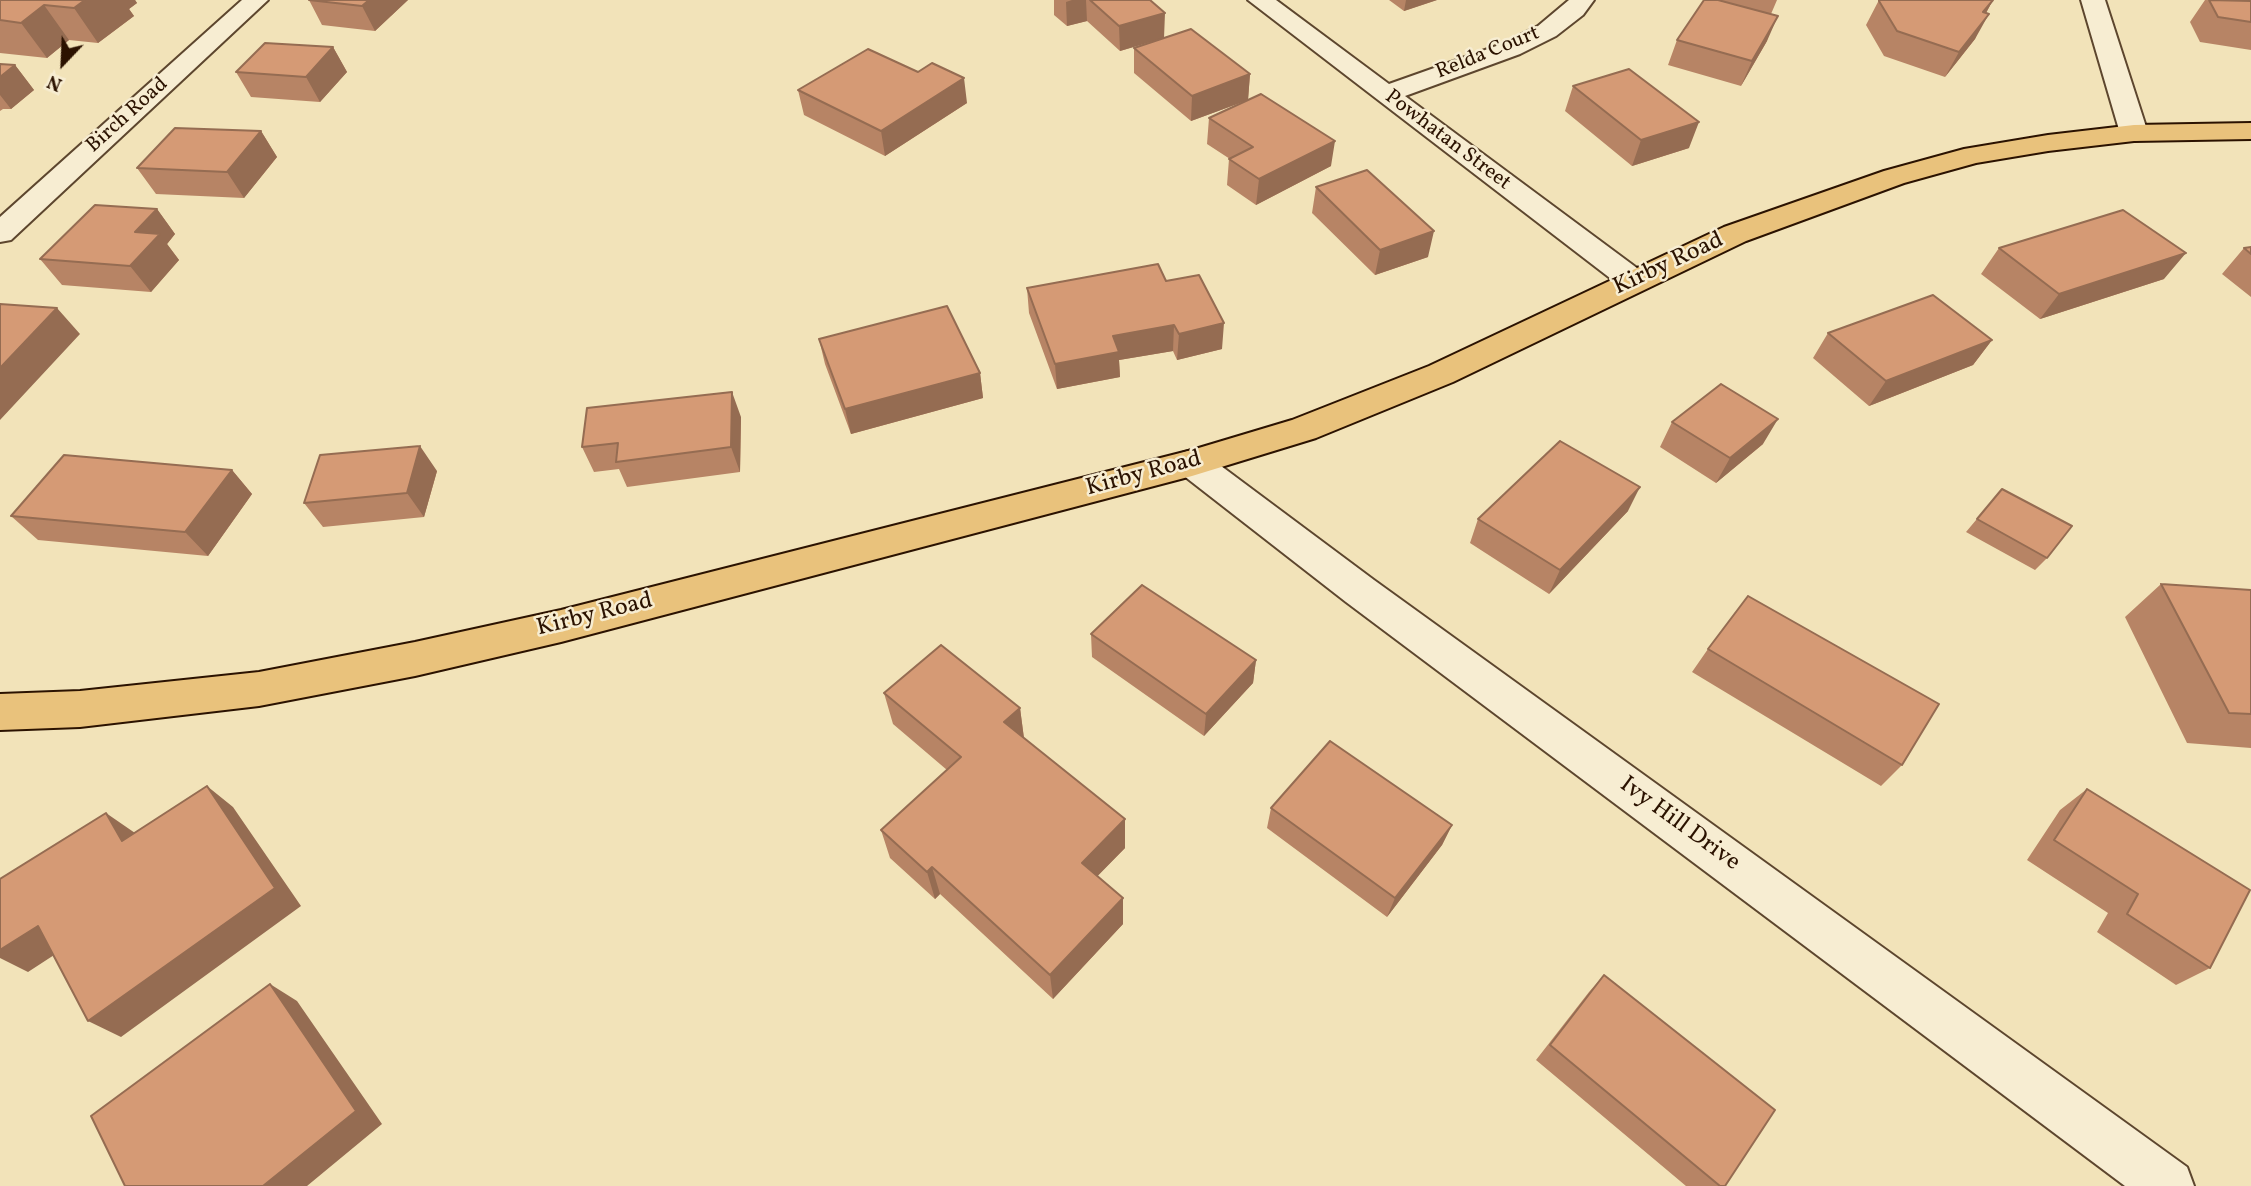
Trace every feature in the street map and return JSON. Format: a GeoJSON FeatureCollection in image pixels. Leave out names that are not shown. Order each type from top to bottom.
{"type":"FeatureCollection","features":[{"type":"Feature","properties":{"kind":"main road","name":"Kirby Road"},"geometry":{"type":"LineString","coordinates":[[0,712],[80,709],[259,689],[415,659],[561,626],[1192,463],[1304,429],[1441,374],[1735,234],[1894,177],[1974,155],[2048,142],[2134,133],[2251,131]]}},
{"type":"Feature","properties":{"kind":"street","name":"Birch Road"},"geometry":{"type":"LineString","coordinates":[[0,233],[256,0]]}},
{"type":"Feature","properties":{"kind":"street","name":"Powhatan Street"},"geometry":{"type":"LineString","coordinates":[[1260,0],[1634,281]]}},
{"type":"Feature","properties":{"kind":"street","name":"Relda Court"},"geometry":{"type":"LineString","coordinates":[[1385,94],[1511,49],[1547,31],[1582,0]]}},
{"type":"Feature","properties":{"kind":"street"},"geometry":{"type":"LineString","coordinates":[[2094,0],[2134,133]]}},
{"type":"Feature","properties":{"kind":"street","name":"Ivy Hill Drive"},"geometry":{"type":"LineString","coordinates":[[1192,463],[1360,591],[2168,1186]]}},
{"type":"Feature","properties":{"kind":"building"},"geometry":{"type":"Polygon","coordinates":[[[0,0],[85,0],[74,8],[44,5],[21,23],[0,20],[0,0]]]}},
{"type":"Feature","properties":{"kind":"building"},"geometry":{"type":"Polygon","coordinates":[[[309,0],[369,0],[362,6],[309,0]]]}},
{"type":"Feature","properties":{"kind":"building"},"geometry":{"type":"Polygon","coordinates":[[[1090,0],[1150,0],[1165,13],[1119,26],[1090,0]]]}},
{"type":"Feature","properties":{"kind":"building"},"geometry":{"type":"Polygon","coordinates":[[[1704,0],[1718,0],[1778,16],[1752,61],[1677,40],[1704,0]]]}},
{"type":"Feature","properties":{"kind":"building"},"geometry":{"type":"Polygon","coordinates":[[[1879,0],[1993,0],[1983,12],[1989,14],[1959,52],[1897,31],[1879,0]]]}},
{"type":"Feature","properties":{"kind":"building"},"geometry":{"type":"Polygon","coordinates":[[[2209,0],[2251,1],[2251,22],[2218,17],[2209,0]]]}},
{"type":"Feature","properties":{"kind":"building"},"geometry":{"type":"Polygon","coordinates":[[[1191,29],[1250,74],[1192,96],[1134,48],[1191,29]]]}},
{"type":"Feature","properties":{"kind":"building"},"geometry":{"type":"Polygon","coordinates":[[[265,43],[333,47],[306,77],[236,72],[265,43]]]}},
{"type":"Feature","properties":{"kind":"building"},"geometry":{"type":"Polygon","coordinates":[[[868,49],[918,72],[932,63],[964,78],[881,131],[798,90],[868,49]]]}},
{"type":"Feature","properties":{"kind":"building"},"geometry":{"type":"Polygon","coordinates":[[[0,64],[15,65],[0,77],[0,64]]]}},
{"type":"Feature","properties":{"kind":"building"},"geometry":{"type":"Polygon","coordinates":[[[1629,69],[1699,122],[1641,140],[1573,86],[1629,69]]]}},
{"type":"Feature","properties":{"kind":"building"},"geometry":{"type":"Polygon","coordinates":[[[1261,94],[1335,141],[1259,179],[1229,159],[1253,147],[1209,118],[1261,94]]]}},
{"type":"Feature","properties":{"kind":"building"},"geometry":{"type":"Polygon","coordinates":[[[175,128],[261,131],[227,172],[137,168],[175,128]]]}},
{"type":"Feature","properties":{"kind":"building"},"geometry":{"type":"Polygon","coordinates":[[[1367,170],[1434,231],[1380,250],[1316,187],[1367,170]]]}},
{"type":"Feature","properties":{"kind":"building"},"geometry":{"type":"Polygon","coordinates":[[[95,205],[157,209],[135,232],[160,234],[130,266],[40,259],[95,205]]]}},
{"type":"Feature","properties":{"kind":"building"},"geometry":{"type":"Polygon","coordinates":[[[2123,210],[2186,253],[2059,294],[1999,248],[2123,210]]]}},
{"type":"Feature","properties":{"kind":"building"},"geometry":{"type":"Polygon","coordinates":[[[1158,264],[1166,281],[1199,275],[1224,323],[1179,334],[1174,325],[1113,336],[1119,352],[1055,364],[1027,288],[1158,264]]]}},
{"type":"Feature","properties":{"kind":"building"},"geometry":{"type":"Polygon","coordinates":[[[1933,295],[1992,340],[1886,381],[1828,333],[1933,295]]]}},
{"type":"Feature","properties":{"kind":"building"},"geometry":{"type":"Polygon","coordinates":[[[0,304],[57,308],[0,368],[0,304]]]}},
{"type":"Feature","properties":{"kind":"building"},"geometry":{"type":"Polygon","coordinates":[[[947,306],[980,373],[845,409],[819,339],[947,306]]]}},
{"type":"Feature","properties":{"kind":"building"},"geometry":{"type":"Polygon","coordinates":[[[1721,384],[1778,419],[1730,458],[1672,422],[1721,384]]]}},
{"type":"Feature","properties":{"kind":"building"},"geometry":{"type":"Polygon","coordinates":[[[732,392],[731,447],[616,462],[618,443],[582,447],[587,408],[732,392]]]}},
{"type":"Feature","properties":{"kind":"building"},"geometry":{"type":"Polygon","coordinates":[[[1560,441],[1640,487],[1560,570],[1478,519],[1560,441]]]}},
{"type":"Feature","properties":{"kind":"building"},"geometry":{"type":"Polygon","coordinates":[[[420,446],[407,493],[304,503],[320,455],[420,446]]]}},
{"type":"Feature","properties":{"kind":"building"},"geometry":{"type":"Polygon","coordinates":[[[64,455],[232,470],[185,532],[11,516],[64,455]]]}},
{"type":"Feature","properties":{"kind":"building"},"geometry":{"type":"Polygon","coordinates":[[[2002,489],[2072,526],[2047,558],[1977,519],[2002,489]]]}},
{"type":"Feature","properties":{"kind":"building"},"geometry":{"type":"Polygon","coordinates":[[[2161,584],[2251,590],[2251,714],[2229,713],[2161,584]]]}},
{"type":"Feature","properties":{"kind":"building"},"geometry":{"type":"Polygon","coordinates":[[[1142,585],[1256,660],[1206,714],[1091,634],[1142,585]]]}},
{"type":"Feature","properties":{"kind":"building"},"geometry":{"type":"Polygon","coordinates":[[[1748,596],[1939,704],[1902,765],[1708,649],[1748,596]]]}},
{"type":"Feature","properties":{"kind":"building"},"geometry":{"type":"Polygon","coordinates":[[[941,645],[1020,708],[1004,722],[1125,819],[1082,863],[1123,898],[1050,975],[932,867],[927,872],[881,830],[961,757],[884,693],[941,645]]]}},
{"type":"Feature","properties":{"kind":"building"},"geometry":{"type":"Polygon","coordinates":[[[1330,741],[1452,825],[1395,898],[1271,808],[1330,741]]]}},
{"type":"Feature","properties":{"kind":"building"},"geometry":{"type":"Polygon","coordinates":[[[207,786],[275,888],[88,1021],[38,926],[0,950],[0,879],[106,813],[122,841],[207,786]]]}},
{"type":"Feature","properties":{"kind":"building"},"geometry":{"type":"Polygon","coordinates":[[[2087,789],[2250,890],[2210,968],[2127,914],[2138,894],[2054,840],[2087,789]]]}},
{"type":"Feature","properties":{"kind":"building"},"geometry":{"type":"Polygon","coordinates":[[[1604,975],[1775,1110],[1725,1186],[1720,1186],[1550,1045],[1604,975]]]}},
{"type":"Feature","properties":{"kind":"building"},"geometry":{"type":"Polygon","coordinates":[[[270,984],[356,1111],[263,1186],[125,1186],[91,1116],[270,984]]]}}]}
